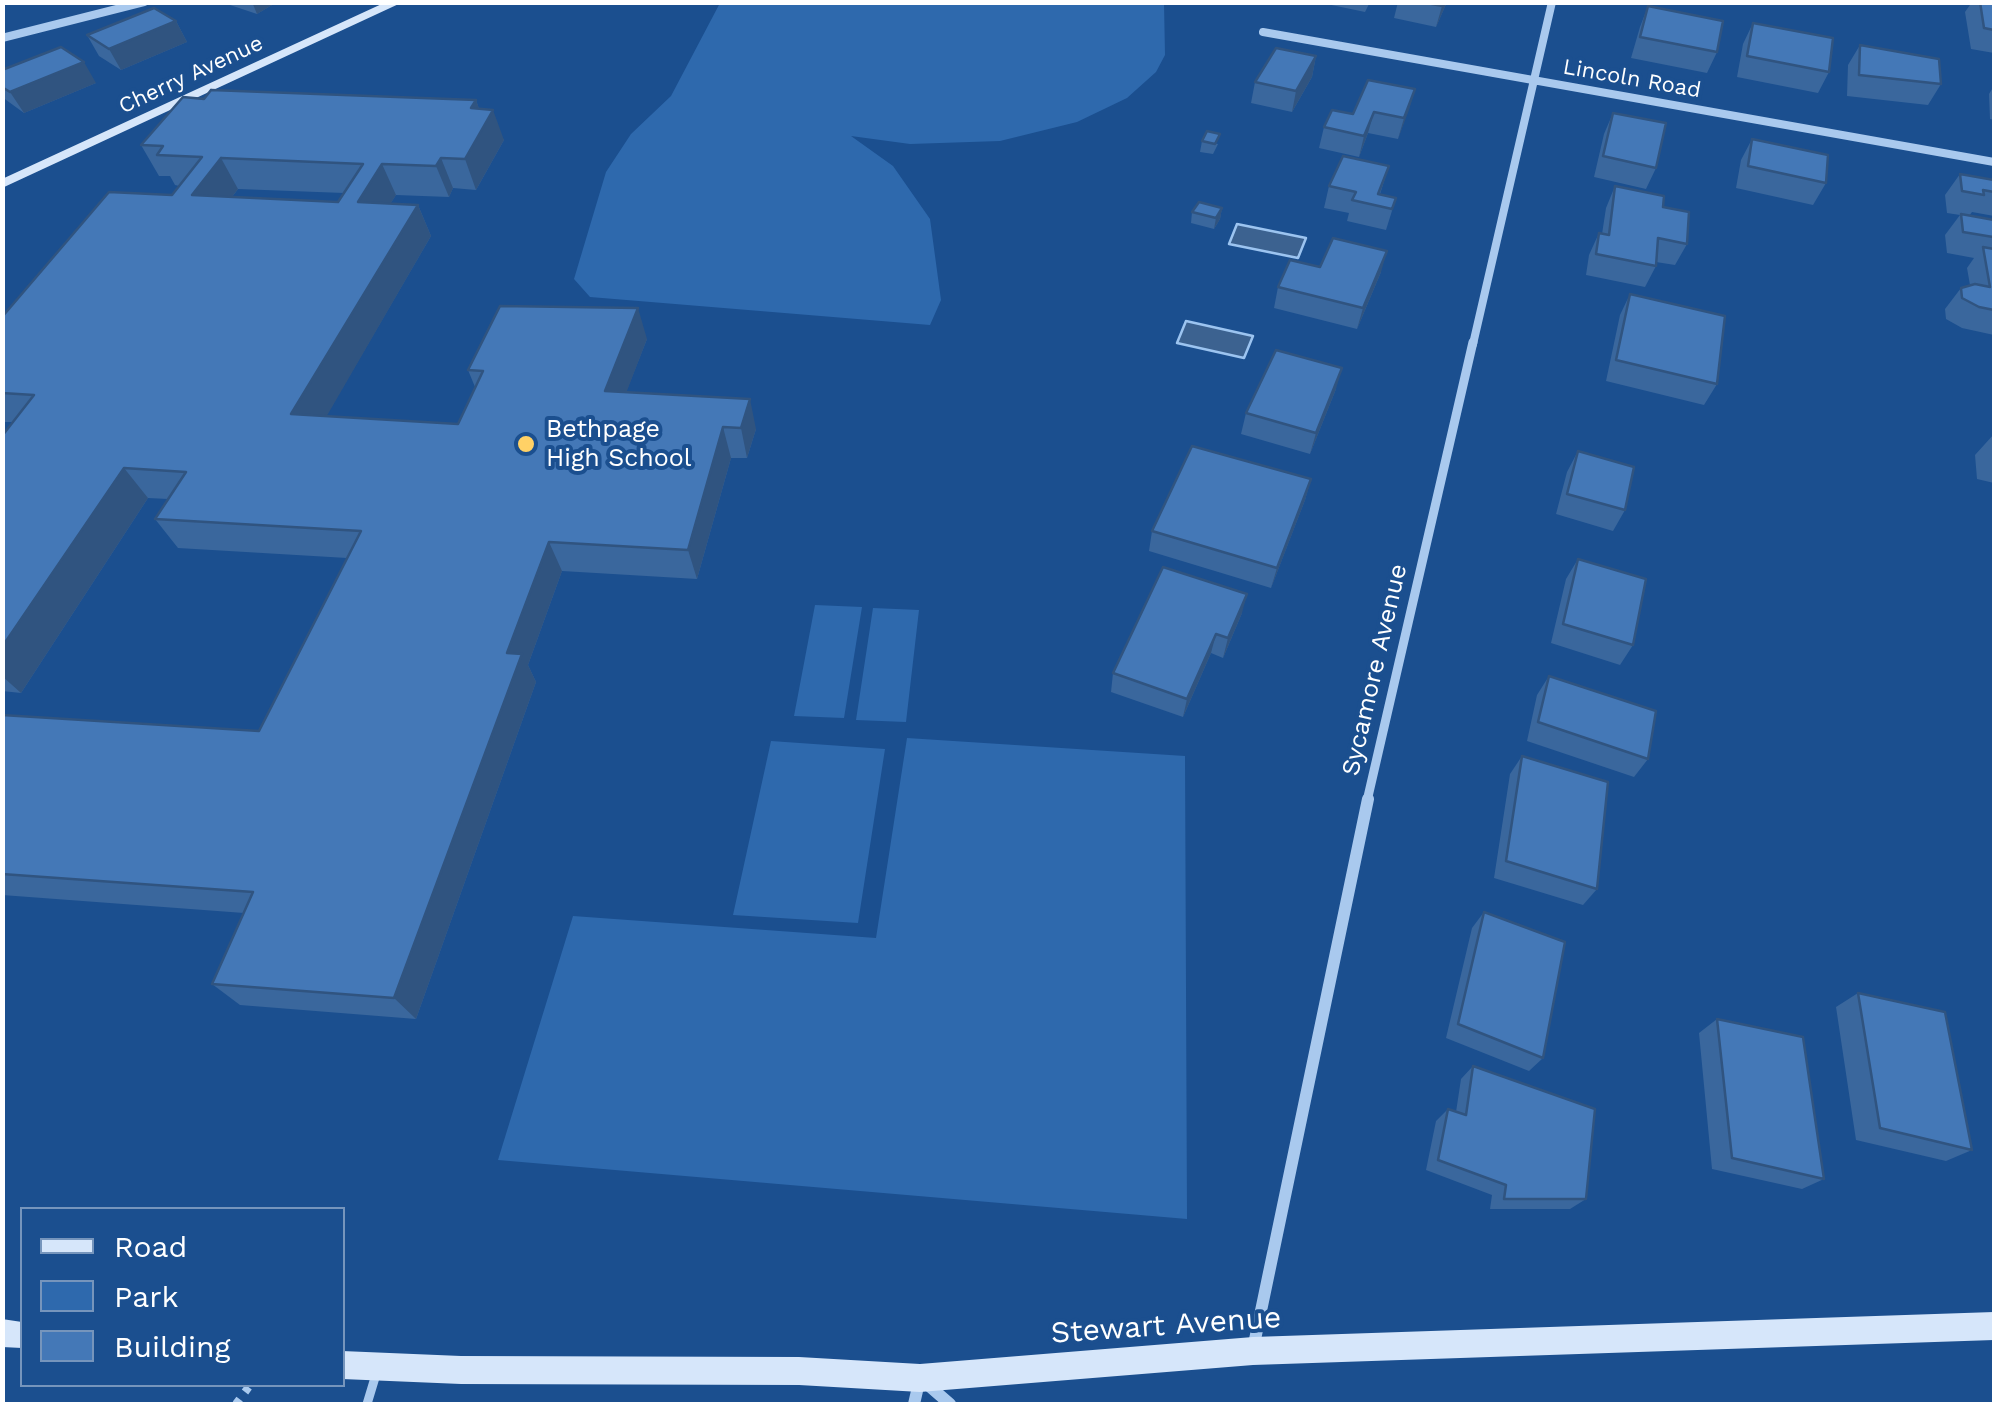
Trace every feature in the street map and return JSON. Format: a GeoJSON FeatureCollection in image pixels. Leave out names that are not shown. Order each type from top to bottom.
{"type":"FeatureCollection","features":[{"type":"Feature","properties":{"kind":"main road","name":"Cherry Avenue"},"geometry":{"type":"LineString","coordinates":[[2,184],[397,2]]}},
{"type":"Feature","properties":{"kind":"main road","name":"Stewart Avenue"},"geometry":{"type":"LineString","coordinates":[[345,1365],[799,1372],[917,1391],[1252,1350],[1994,1326]]}},
{"type":"Feature","properties":{"kind":"street"},"geometry":{"type":"LineString","coordinates":[[2,38],[144,2]]}},
{"type":"Feature","properties":{"kind":"street","name":"Sycamore Avenue"},"geometry":{"type":"LineString","coordinates":[[1252,1350],[1345,898],[1552,2]]}},
{"type":"Feature","properties":{"kind":"street","name":"Lincoln Road"},"geometry":{"type":"LineString","coordinates":[[1263,32],[1994,162]]}},
{"type":"Feature","properties":{"kind":"street"},"geometry":{"type":"LineString","coordinates":[[917,1391],[950,1404]]}},
{"type":"Feature","properties":{"kind":"lane"},"geometry":{"type":"LineString","coordinates":[[367,1404],[378,1368]]}},
{"type":"Feature","properties":{"kind":"green space"},"geometry":{"type":"Polygon","coordinates":[[[720,3],[1164,3],[1165,55],[1156,72],[1127,98],[1077,122],[1000,141],[910,144],[851,136],[893,166],[930,219],[941,300],[930,325],[590,297],[574,279],[606,172],[631,134],[671,96],[720,3]]]}},
{"type":"Feature","properties":{"kind":"green space"},"geometry":{"type":"Polygon","coordinates":[[[815,605],[862,607],[844,718],[794,716],[815,605]]]}},
{"type":"Feature","properties":{"kind":"green space"},"geometry":{"type":"Polygon","coordinates":[[[873,608],[919,610],[906,722],[856,720],[873,608]]]}},
{"type":"Feature","properties":{"kind":"green space"},"geometry":{"type":"Polygon","coordinates":[[[907,738],[1185,756],[1187,1219],[498,1160],[573,916],[876,938],[907,738]]]}},
{"type":"Feature","properties":{"kind":"green space"},"geometry":{"type":"Polygon","coordinates":[[[771,741],[885,749],[858,923],[733,915],[771,741]]]}},
{"type":"Feature","properties":{"kind":"shaded area"},"geometry":{"type":"Polygon","coordinates":[[[1237,224],[1306,238],[1298,258],[1229,244],[1237,224]]]}},
{"type":"Feature","properties":{"kind":"shaded area"},"geometry":{"type":"Polygon","coordinates":[[[1186,321],[1253,336],[1244,358],[1177,343],[1186,321]]]}},
{"type":"Feature","properties":{"kind":"building"},"geometry":{"type":"Polygon","coordinates":[[[1980,2],[1994,2],[1994,30],[1984,28],[1980,2]]]}},
{"type":"Feature","properties":{"kind":"building"},"geometry":{"type":"Polygon","coordinates":[[[1648,6],[1723,21],[1717,52],[1640,37],[1648,6]]]}},
{"type":"Feature","properties":{"kind":"building"},"geometry":{"type":"Polygon","coordinates":[[[154,8],[176,21],[109,49],[87,35],[154,8]]]}},
{"type":"Feature","properties":{"kind":"building"},"geometry":{"type":"Polygon","coordinates":[[[1753,23],[1833,38],[1829,72],[1747,56],[1753,23]]]}},
{"type":"Feature","properties":{"kind":"building"},"geometry":{"type":"Polygon","coordinates":[[[1860,45],[1939,59],[1941,84],[1859,75],[1860,45]]]}},
{"type":"Feature","properties":{"kind":"building"},"geometry":{"type":"Polygon","coordinates":[[[61,47],[84,62],[10,92],[2,87],[2,70],[61,47]]]}},
{"type":"Feature","properties":{"kind":"building"},"geometry":{"type":"Polygon","coordinates":[[[1276,48],[1316,56],[1296,91],[1255,82],[1276,48]]]}},
{"type":"Feature","properties":{"kind":"building"},"geometry":{"type":"Polygon","coordinates":[[[1368,80],[1415,89],[1404,118],[1374,112],[1364,136],[1324,127],[1332,110],[1353,114],[1368,80]]]}},
{"type":"Feature","properties":{"kind":"building"},"geometry":{"type":"Polygon","coordinates":[[[211,90],[476,100],[471,108],[493,110],[465,159],[441,158],[436,166],[382,164],[358,202],[418,205],[291,414],[458,424],[483,371],[468,370],[500,306],[638,308],[605,391],[750,399],[741,428],[723,427],[688,550],[549,542],[507,653],[522,654],[394,998],[212,984],[253,892],[2,874],[2,715],[259,731],[361,531],[155,519],[186,472],[124,468],[2,647],[2,436],[34,395],[2,393],[2,317],[109,192],[172,195],[202,157],[157,155],[163,146],[141,145],[183,97],[204,99],[211,90]],[[221,158],[192,195],[338,202],[363,164],[221,158]]]}},
{"type":"Feature","properties":{"kind":"building"},"geometry":{"type":"Polygon","coordinates":[[[1613,113],[1666,123],[1656,168],[1603,156],[1613,113]]]}},
{"type":"Feature","properties":{"kind":"building"},"geometry":{"type":"Polygon","coordinates":[[[1207,131],[1220,134],[1215,144],[1202,141],[1207,131]]]}},
{"type":"Feature","properties":{"kind":"building"},"geometry":{"type":"Polygon","coordinates":[[[1752,139],[1828,155],[1826,183],[1748,166],[1752,139]]]}},
{"type":"Feature","properties":{"kind":"building"},"geometry":{"type":"Polygon","coordinates":[[[1343,156],[1389,166],[1378,194],[1396,198],[1392,209],[1352,200],[1356,192],[1329,186],[1343,156]]]}},
{"type":"Feature","properties":{"kind":"building"},"geometry":{"type":"Polygon","coordinates":[[[1960,174],[1994,180],[1994,192],[1983,190],[1984,195],[1962,191],[1960,174]]]}},
{"type":"Feature","properties":{"kind":"building"},"geometry":{"type":"Polygon","coordinates":[[[1615,186],[1664,196],[1663,207],[1689,212],[1687,244],[1658,238],[1656,266],[1596,254],[1599,233],[1609,235],[1615,186]]]}},
{"type":"Feature","properties":{"kind":"building"},"geometry":{"type":"Polygon","coordinates":[[[1199,202],[1222,208],[1216,218],[1192,212],[1199,202]]]}},
{"type":"Feature","properties":{"kind":"building"},"geometry":{"type":"Polygon","coordinates":[[[1961,214],[1994,220],[1994,249],[1993,237],[1963,232],[1961,214]]]}},
{"type":"Feature","properties":{"kind":"building"},"geometry":{"type":"Polygon","coordinates":[[[1333,238],[1387,251],[1363,308],[1278,287],[1290,260],[1320,267],[1333,238]]]}},
{"type":"Feature","properties":{"kind":"building"},"geometry":{"type":"Polygon","coordinates":[[[1983,247],[1994,249],[1994,310],[1962,298],[1961,288],[1975,284],[1990,287],[1983,247]]]}},
{"type":"Feature","properties":{"kind":"building"},"geometry":{"type":"Polygon","coordinates":[[[1630,294],[1725,316],[1717,384],[1616,360],[1630,294]]]}},
{"type":"Feature","properties":{"kind":"building"},"geometry":{"type":"Polygon","coordinates":[[[1276,350],[1342,368],[1316,433],[1246,413],[1276,350]]]}},
{"type":"Feature","properties":{"kind":"building"},"geometry":{"type":"Polygon","coordinates":[[[1192,446],[1311,479],[1277,568],[1152,531],[1192,446]]]}},
{"type":"Feature","properties":{"kind":"building"},"geometry":{"type":"Polygon","coordinates":[[[1578,451],[1634,467],[1625,510],[1567,494],[1578,451]]]}},
{"type":"Feature","properties":{"kind":"building"},"geometry":{"type":"Polygon","coordinates":[[[1578,559],[1646,579],[1633,645],[1563,624],[1578,559]]]}},
{"type":"Feature","properties":{"kind":"building"},"geometry":{"type":"Polygon","coordinates":[[[1163,567],[1247,594],[1228,638],[1216,634],[1187,699],[1113,673],[1163,567]]]}},
{"type":"Feature","properties":{"kind":"building"},"geometry":{"type":"Polygon","coordinates":[[[1549,676],[1656,711],[1648,759],[1538,722],[1549,676]]]}},
{"type":"Feature","properties":{"kind":"building"},"geometry":{"type":"Polygon","coordinates":[[[1522,756],[1608,782],[1597,889],[1506,861],[1522,756]]]}},
{"type":"Feature","properties":{"kind":"building"},"geometry":{"type":"Polygon","coordinates":[[[1484,912],[1565,942],[1543,1058],[1458,1024],[1484,912]]]}},
{"type":"Feature","properties":{"kind":"building"},"geometry":{"type":"Polygon","coordinates":[[[1858,993],[1945,1012],[1972,1150],[1880,1128],[1858,993]]]}},
{"type":"Feature","properties":{"kind":"building"},"geometry":{"type":"Polygon","coordinates":[[[1717,1019],[1803,1037],[1824,1179],[1732,1158],[1717,1019]]]}},
{"type":"Feature","properties":{"kind":"building"},"geometry":{"type":"Polygon","coordinates":[[[1473,1066],[1595,1109],[1586,1199],[1504,1199],[1506,1185],[1438,1160],[1448,1109],[1466,1115],[1473,1066]]]}},
{"type":"Feature","properties":{"kind":"place","name":"Bethpage High School"},"geometry":{"type":"Point","coordinates":[526,444]}}]}
